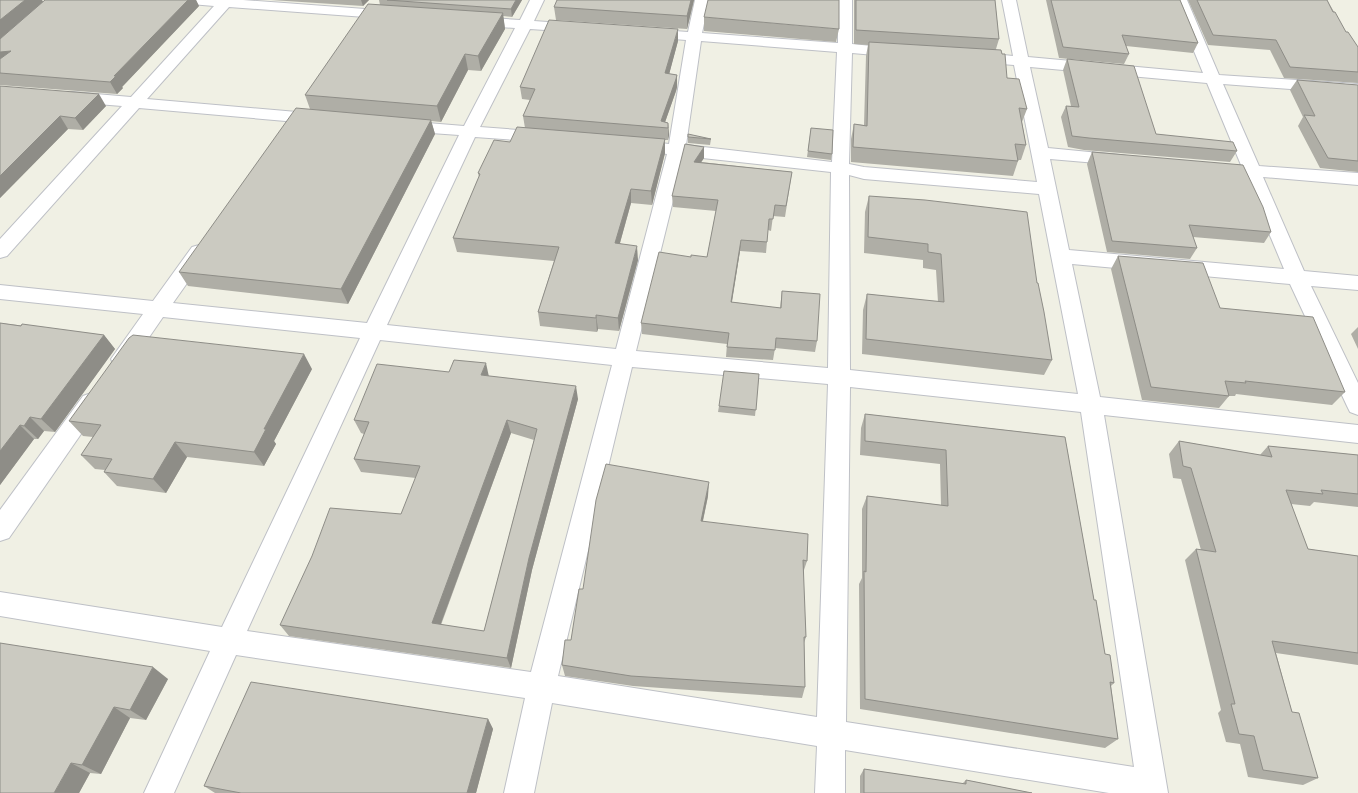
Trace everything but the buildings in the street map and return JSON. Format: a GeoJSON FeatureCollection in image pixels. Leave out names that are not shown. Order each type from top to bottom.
{"type":"FeatureCollection","features":[{"type":"Feature","properties":{"kind":"street"},"geometry":{"type":"LineString","coordinates":[[184,0],[373,6],[407,16]]}},
{"type":"Feature","properties":{"kind":"street"},"geometry":{"type":"LineString","coordinates":[[159,793],[228,641],[374,331],[470,131],[537,0]]}},
{"type":"Feature","properties":{"kind":"street"},"geometry":{"type":"LineString","coordinates":[[519,793],[541,687],[677,148],[694,36],[702,0]]}},
{"type":"Feature","properties":{"kind":"street"},"geometry":{"type":"LineString","coordinates":[[830,793],[839,377],[840,168],[846,49],[845,0]]}},
{"type":"Feature","properties":{"kind":"street"},"geometry":{"type":"LineString","coordinates":[[0,604],[228,641],[541,687],[832,734],[1152,789],[1091,406],[1062,256],[1040,153],[1023,60],[1009,0]]}},
{"type":"Feature","properties":{"kind":"street"},"geometry":{"type":"LineString","coordinates":[[1180,0],[1297,278],[1358,406]]}},
{"type":"Feature","properties":{"kind":"street"},"geometry":{"type":"LineString","coordinates":[[0,251],[226,2]]}},
{"type":"Feature","properties":{"kind":"street"},"geometry":{"type":"LineString","coordinates":[[355,32],[373,6]]}},
{"type":"Feature","properties":{"kind":"street"},"geometry":{"type":"LineString","coordinates":[[462,20],[586,29]]}},
{"type":"Feature","properties":{"kind":"street"},"geometry":{"type":"LineString","coordinates":[[632,32],[915,54]]}},
{"type":"Feature","properties":{"kind":"street"},"geometry":{"type":"LineString","coordinates":[[961,56],[1023,60],[1213,79],[1358,89]]}},
{"type":"Feature","properties":{"kind":"street"},"geometry":{"type":"LineString","coordinates":[[55,96],[336,120]]}},
{"type":"Feature","properties":{"kind":"street"},"geometry":{"type":"LineString","coordinates":[[282,136],[310,97]]}},
{"type":"Feature","properties":{"kind":"street"},"geometry":{"type":"LineString","coordinates":[[391,124],[557,138]]}},
{"type":"Feature","properties":{"kind":"street"},"geometry":{"type":"LineString","coordinates":[[621,143],[677,148],[840,168],[864,173],[1048,189]]}},
{"type":"Feature","properties":{"kind":"street"},"geometry":{"type":"LineString","coordinates":[[1040,153],[1134,161]]}},
{"type":"Feature","properties":{"kind":"street"},"geometry":{"type":"LineString","coordinates":[[1221,169],[1358,179]]}},
{"type":"Feature","properties":{"kind":"street"},"geometry":{"type":"LineString","coordinates":[[113,372],[209,238]]}},
{"type":"Feature","properties":{"kind":"street"},"geometry":{"type":"LineString","coordinates":[[1062,256],[1358,283]]}},
{"type":"Feature","properties":{"kind":"street"},"geometry":{"type":"LineString","coordinates":[[0,292],[624,358],[839,377],[1091,406],[1358,434]]}},
{"type":"Feature","properties":{"kind":"street"},"geometry":{"type":"LineString","coordinates":[[0,530],[100,391]]}}]}
